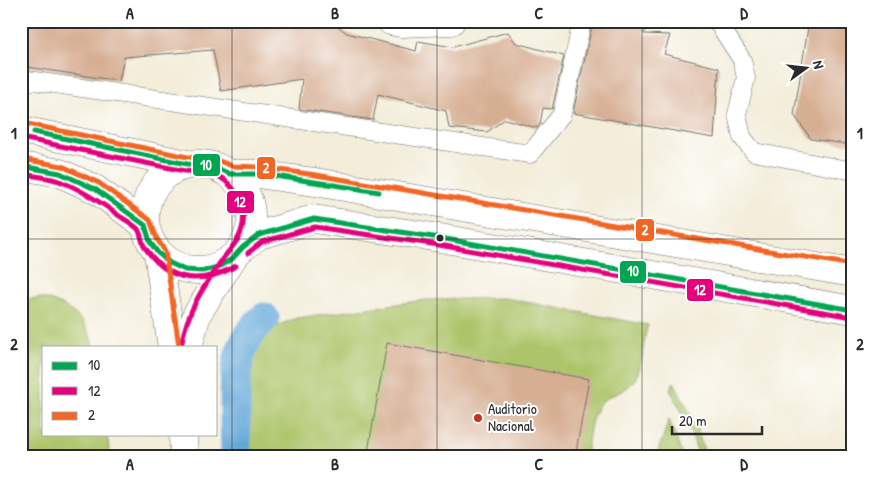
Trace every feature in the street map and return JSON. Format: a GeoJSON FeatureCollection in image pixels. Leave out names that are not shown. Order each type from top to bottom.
{"type":"FeatureCollection","features":[{"type":"Feature","properties":{"kind":"main road"},"geometry":{"type":"LineString","coordinates":[[391,21],[401,23],[451,21]]}},
{"type":"Feature","properties":{"kind":"main road"},"geometry":{"type":"LineString","coordinates":[[21,130],[187,164],[210,165],[230,174],[242,186],[249,200],[252,216],[249,232],[238,253],[197,314],[188,346]]}},
{"type":"Feature","properties":{"kind":"main road"},"geometry":{"type":"LineString","coordinates":[[187,164],[172,170],[159,180],[150,193],[145,209],[145,225],[150,242],[158,253],[170,263],[185,270],[202,271],[218,267],[259,235],[314,219],[430,236],[853,310]]}},
{"type":"Feature","properties":{"kind":"main road"},"geometry":{"type":"LineString","coordinates":[[21,166],[60,173],[95,189],[145,225]]}},
{"type":"Feature","properties":{"kind":"main road"},"geometry":{"type":"LineString","coordinates":[[230,174],[258,174],[333,184],[853,273]]}},
{"type":"Feature","properties":{"kind":"main road"},"geometry":{"type":"LineString","coordinates":[[158,253],[172,346]]}},
{"type":"Feature","properties":{"kind":"main road"},"geometry":{"type":"LineString","coordinates":[[183,436],[184,457]]}},
{"type":"Feature","properties":{"kind":"lane"},"geometry":{"type":"LineString","coordinates":[[21,80],[530,154],[562,114],[582,21]]}},
{"type":"Feature","properties":{"kind":"lane"},"geometry":{"type":"LineString","coordinates":[[717,21],[742,60],[746,78],[737,114],[742,137],[754,152],[853,171]]}},
{"type":"Feature","properties":{"kind":"green space"},"geometry":{"type":"Polygon","coordinates":[[[40,298],[50,300],[67,308],[75,314],[86,328],[93,346],[42,346],[42,436],[107,436],[110,457],[21,457],[21,300],[40,298]]]}},
{"type":"Feature","properties":{"kind":"green space"},"geometry":{"type":"Polygon","coordinates":[[[504,298],[648,325],[639,371],[630,385],[605,399],[600,404],[593,418],[586,457],[247,457],[245,390],[247,370],[251,351],[259,337],[268,329],[297,318],[425,300],[504,298]]]}},
{"type":"Feature","properties":{"kind":"green space"},"geometry":{"type":"Polygon","coordinates":[[[674,382],[695,423],[706,457],[699,457],[689,426],[670,389],[674,382]]]}},
{"type":"Feature","properties":{"kind":"green space"},"geometry":{"type":"Polygon","coordinates":[[[669,420],[683,457],[656,457],[669,420]]]}},
{"type":"Feature","properties":{"kind":"building"},"geometry":{"type":"Polygon","coordinates":[[[21,21],[331,21],[347,33],[416,51],[418,41],[453,47],[508,32],[516,43],[564,56],[552,109],[543,108],[540,124],[537,128],[505,119],[487,132],[449,128],[446,111],[378,94],[373,120],[299,109],[302,79],[221,91],[213,50],[124,57],[119,81],[21,66],[21,21]]]}},
{"type":"Feature","properties":{"kind":"building"},"geometry":{"type":"Polygon","coordinates":[[[593,21],[648,21],[644,34],[670,35],[664,54],[719,68],[714,138],[573,113],[593,21]]]}},
{"type":"Feature","properties":{"kind":"building"},"geometry":{"type":"Polygon","coordinates":[[[809,21],[849,21],[846,37],[853,38],[853,145],[811,139],[794,115],[809,21]]]}},
{"type":"Feature","properties":{"kind":"building","name":"Auditorio Nacional"},"geometry":{"type":"Polygon","coordinates":[[[387,343],[589,379],[575,457],[367,457],[387,343]]]}},
{"type":"Feature","properties":{"kind":"waterway"},"geometry":{"type":"LineString","coordinates":[[236,457],[235,393],[239,358],[248,337],[264,318]]}},
{"type":"Feature","properties":{"kind":"transit line","name":"2"},"geometry":{"type":"LineString","coordinates":[[23,123],[188,157],[212,158],[232,166],[258,167],[316,175],[853,265]]}},
{"type":"Feature","properties":{"kind":"transit line","name":"10"},"geometry":{"type":"LineString","coordinates":[[34,132],[187,164],[210,165],[230,174],[257,174],[282,177],[379,192]]}},
{"type":"Feature","properties":{"kind":"transit line","name":"12"},"geometry":{"type":"LineString","coordinates":[[21,138],[185,171],[208,172],[232,187],[241,204],[243,213],[240,236],[197,299],[187,321],[181,346]]}},
{"type":"Feature","properties":{"kind":"transit line","name":"2"},"geometry":{"type":"LineString","coordinates":[[22,159],[62,166],[99,183],[150,220],[157,239],[165,251],[179,346]]}},
{"type":"Feature","properties":{"kind":"transit line","name":"10"},"geometry":{"type":"LineString","coordinates":[[21,166],[60,173],[95,189],[145,225],[150,242],[158,253],[170,263],[185,270],[202,271],[218,267],[232,259],[243,247],[259,235],[314,219],[440,238],[853,310]]}},
{"type":"Feature","properties":{"kind":"transit line","name":"12"},"geometry":{"type":"LineString","coordinates":[[21,174],[59,181],[97,200],[137,228],[144,247],[155,260],[165,269],[176,274],[198,278],[211,276],[236,266]]}},
{"type":"Feature","properties":{"kind":"transit line","name":"12"},"geometry":{"type":"LineString","coordinates":[[248,253],[262,242],[315,227],[439,245],[852,317]]}},
{"type":"Feature","properties":{"kind":"place","name":"Auditorio Nacional"},"geometry":{"type":"Point","coordinates":[478,418]}}]}
